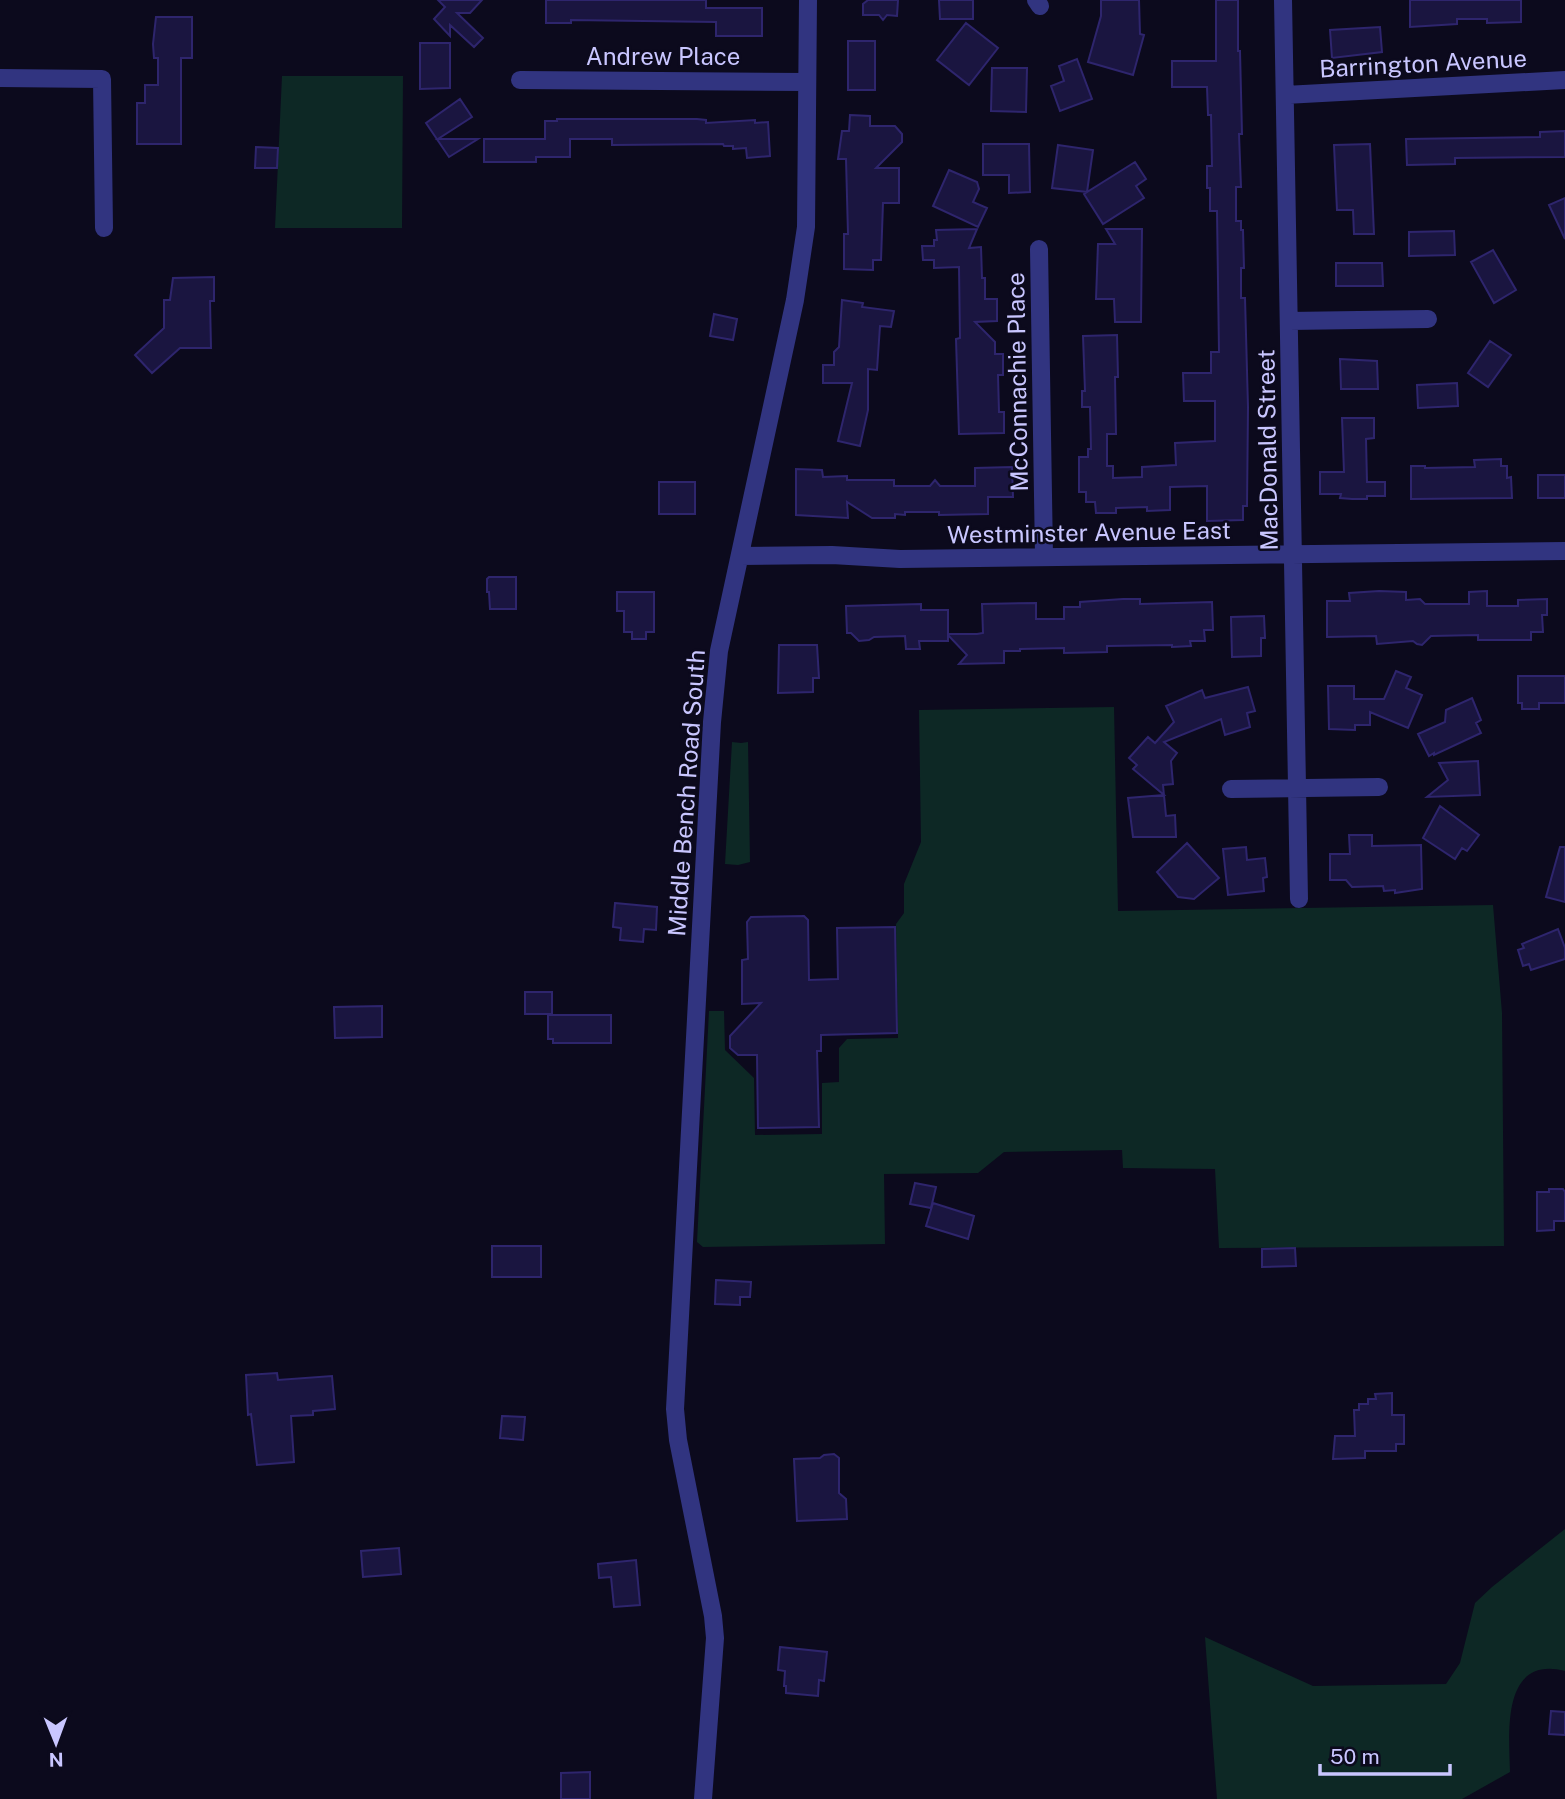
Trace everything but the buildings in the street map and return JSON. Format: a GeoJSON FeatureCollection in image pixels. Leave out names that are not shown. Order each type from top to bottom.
{"type":"FeatureCollection","features":[{"type":"Feature","properties":{"kind":"street","name":"Middle Bench Road South"},"geometry":{"type":"LineString","coordinates":[[703,1799],[715,1638],[677,1430],[676,1395],[712,722],[719,651],[803,252],[806,227],[808,0]]}},
{"type":"Feature","properties":{"kind":"street","name":"MacDonald Street"},"geometry":{"type":"LineString","coordinates":[[1283,0],[1299,899]]}},
{"type":"Feature","properties":{"kind":"street"},"geometry":{"type":"LineString","coordinates":[[0,78],[102,79],[104,228]]}},
{"type":"Feature","properties":{"kind":"street","name":"Andrew Place"},"geometry":{"type":"LineString","coordinates":[[520,80],[806,82]]}},
{"type":"Feature","properties":{"kind":"street","name":"Barrington Avenue"},"geometry":{"type":"LineString","coordinates":[[1285,95],[1565,80]]}},
{"type":"Feature","properties":{"kind":"street","name":"McConnachie Place"},"geometry":{"type":"LineString","coordinates":[[1039,249],[1044,556]]}},
{"type":"Feature","properties":{"kind":"street"},"geometry":{"type":"LineString","coordinates":[[1289,321],[1428,319]]}},
{"type":"Feature","properties":{"kind":"street","name":"Westminster Avenue East"},"geometry":{"type":"LineString","coordinates":[[740,556],[832,555],[900,559],[1565,551]]}},
{"type":"Feature","properties":{"kind":"street"},"geometry":{"type":"LineString","coordinates":[[1231,789],[1379,786]]}},
{"type":"Feature","properties":{"kind":"green space"},"geometry":{"type":"Polygon","coordinates":[[[282,76],[403,76],[402,228],[275,228],[282,76]]]}},
{"type":"Feature","properties":{"kind":"green space"},"geometry":{"type":"Polygon","coordinates":[[[1114,707],[1118,911],[1493,905],[1502,1013],[1504,1246],[1219,1248],[1215,1169],[1123,1168],[1122,1150],[1004,1152],[978,1173],[884,1174],[885,1244],[703,1247],[697,1242],[709,1011],[724,1011],[725,1050],[754,1078],[755,1135],[822,1134],[822,1083],[839,1082],[839,1048],[847,1039],[898,1038],[896,924],[904,913],[904,884],[921,842],[919,710],[1114,707]]]}},
{"type":"Feature","properties":{"kind":"green space"},"geometry":{"type":"Polygon","coordinates":[[[732,742],[748,742],[750,862],[738,865],[725,864],[732,742]]]}},
{"type":"Feature","properties":{"kind":"green space"},"geometry":{"type":"Polygon","coordinates":[[[1565,1529],[1565,1671],[1544,1669],[1529,1675],[1519,1686],[1510,1719],[1510,1772],[1462,1799],[1217,1799],[1205,1637],[1313,1686],[1446,1684],[1460,1663],[1475,1603],[1565,1529]]]}}]}
